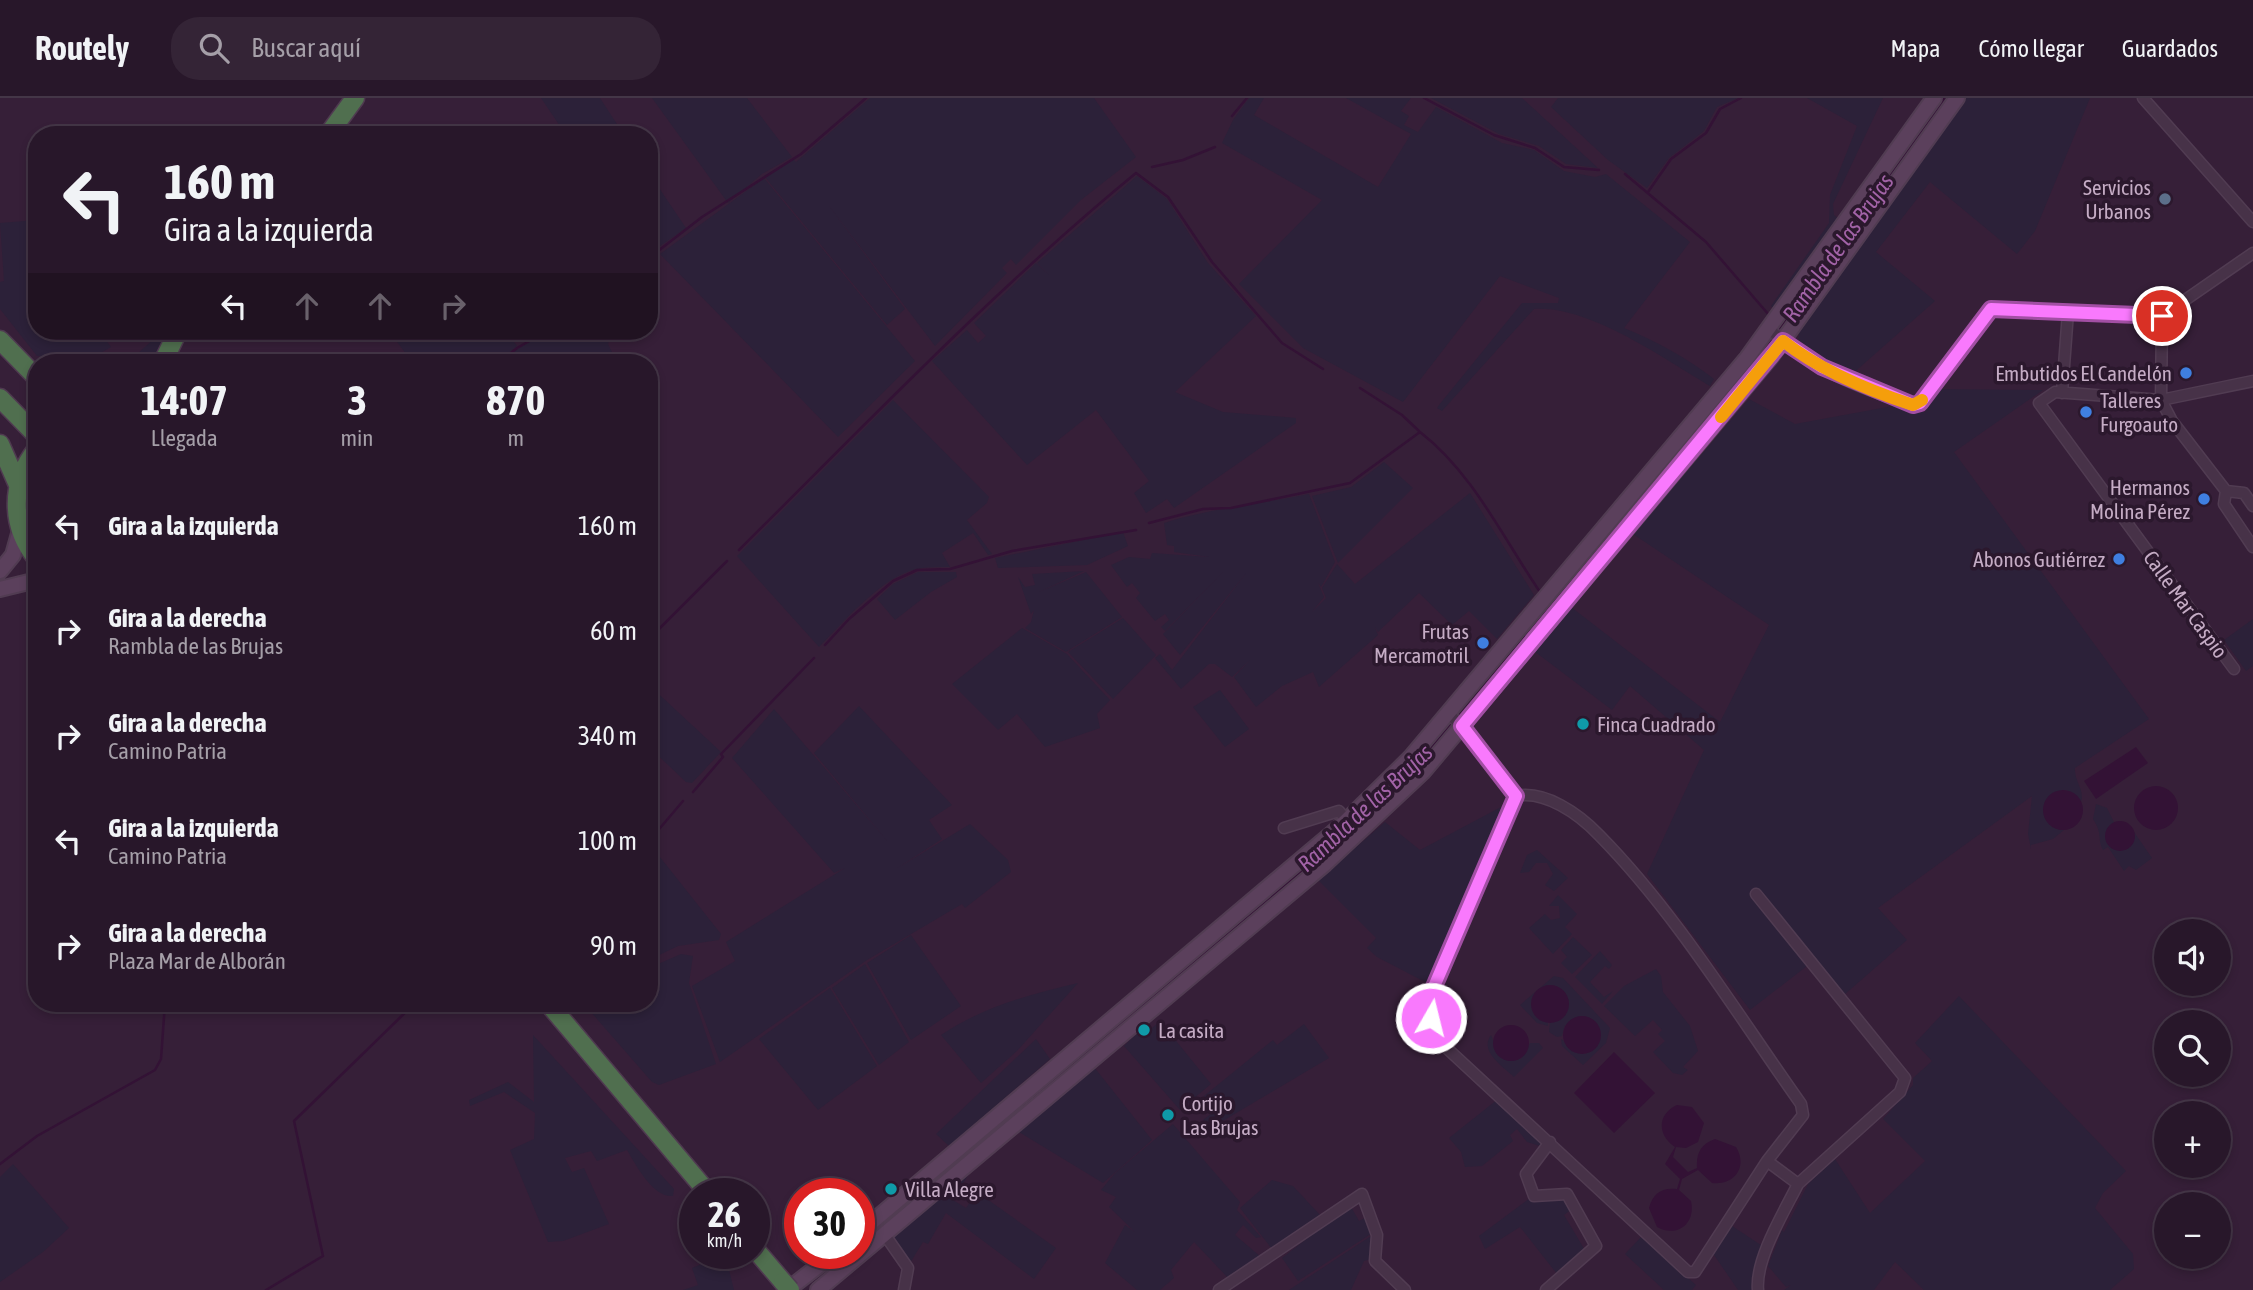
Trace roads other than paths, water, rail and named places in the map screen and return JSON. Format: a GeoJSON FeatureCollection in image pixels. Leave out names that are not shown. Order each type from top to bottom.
{"type":"FeatureCollection","features":[{"type":"Feature","properties":{"kind":"highway"},"geometry":{"type":"LineString","coordinates":[[334,126],[350,102]]}},
{"type":"Feature","properties":{"kind":"highway"},"geometry":{"type":"LineString","coordinates":[[0,340],[28,369]]}},
{"type":"Feature","properties":{"kind":"highway"},"geometry":{"type":"LineString","coordinates":[[0,398],[28,427]]}},
{"type":"Feature","properties":{"kind":"highway"},"geometry":{"type":"LineString","coordinates":[[0,444],[18,485]]}},
{"type":"Feature","properties":{"kind":"highway"},"geometry":{"type":"LineString","coordinates":[[28,460],[18,485],[16,508],[20,530],[28,544]]}},
{"type":"Feature","properties":{"kind":"highway"},"geometry":{"type":"LineString","coordinates":[[556,1012],[696,1178]]}},
{"type":"Feature","properties":{"kind":"highway"},"geometry":{"type":"LineString","coordinates":[[770,1265],[789,1285]]}},
{"type":"Feature","properties":{"kind":"street"},"geometry":{"type":"LineString","coordinates":[[875,1219],[1347,821],[1410,758],[1777,335],[1934,98]]}},
{"type":"Feature","properties":{"kind":"street"},"geometry":{"type":"LineString","coordinates":[[818,1290],[1377,818],[1461,725],[1777,335],[1957,98]]}},
{"type":"Feature","properties":{"kind":"street"},"geometry":{"type":"LineString","coordinates":[[2143,98],[2253,222]]}},
{"type":"Feature","properties":{"kind":"street"},"geometry":{"type":"LineString","coordinates":[[1777,335],[1822,367],[1913,405],[1920,403],[1991,309],[2162,316],[2253,253]]}},
{"type":"Feature","properties":{"kind":"street"},"geometry":{"type":"LineString","coordinates":[[2068,312],[2062,393],[2161,400],[2253,381]]}},
{"type":"Feature","properties":{"kind":"street"},"geometry":{"type":"LineString","coordinates":[[2162,316],[2161,400],[2172,421],[2226,491],[2244,493],[2253,506]]}},
{"type":"Feature","properties":{"kind":"street","name":"Calle Mar Caspio"},"geometry":{"type":"LineString","coordinates":[[2062,393],[2055,392],[2039,402],[2234,669]]}},
{"type":"Feature","properties":{"kind":"street"},"geometry":{"type":"LineString","coordinates":[[2226,491],[2224,504],[2253,547]]}},
{"type":"Feature","properties":{"kind":"street"},"geometry":{"type":"LineString","coordinates":[[0,571],[13,555],[20,530]]}},
{"type":"Feature","properties":{"kind":"street"},"geometry":{"type":"LineString","coordinates":[[0,589],[28,582]]}},
{"type":"Feature","properties":{"kind":"street"},"geometry":{"type":"LineString","coordinates":[[1449,715],[1461,725],[1516,796]]}},
{"type":"Feature","properties":{"kind":"street"},"geometry":{"type":"LineString","coordinates":[[1529,793],[1550,799],[1598,833],[1653,897],[1801,1104],[1803,1115],[1767,1161],[1695,1272],[1688,1272],[1439,1041],[1431,1018],[1430,996],[1516,796],[1529,793]]}},
{"type":"Feature","properties":{"kind":"street"},"geometry":{"type":"LineString","coordinates":[[1284,828],[1339,811],[1347,821]]}},
{"type":"Feature","properties":{"kind":"street"},"geometry":{"type":"LineString","coordinates":[[1756,894],[1905,1078],[1900,1092],[1798,1184],[1773,1233],[1757,1281],[1758,1290]]}},
{"type":"Feature","properties":{"kind":"street"},"geometry":{"type":"LineString","coordinates":[[1546,1290],[1596,1246],[1567,1194],[1534,1196],[1526,1174],[1550,1142]]}},
{"type":"Feature","properties":{"kind":"street"},"geometry":{"type":"LineString","coordinates":[[1767,1161],[1798,1184]]}},
{"type":"Feature","properties":{"kind":"street"},"geometry":{"type":"LineString","coordinates":[[1219,1290],[1362,1194],[1377,1235],[1375,1261],[1405,1290]]}},
{"type":"Feature","properties":{"kind":"street"},"geometry":{"type":"LineString","coordinates":[[885,1235],[908,1268],[904,1290]]}},
{"type":"Feature","properties":{"kind":"street"},"geometry":{"type":"LineString","coordinates":[[789,1285],[812,1269]]}},
{"type":"Feature","properties":{"kind":"water","name":"Rambla de las Brujas"},"geometry":{"type":"Polygon","coordinates":[[[1938,98],[1953,98],[1813,297],[1516,657],[1380,811],[875,1239],[875,1224],[1351,822],[1587,555],[1938,98]]]}},
{"type":"Feature","properties":{"kind":"water"},"geometry":{"type":"Polygon","coordinates":[[[2136,747],[2148,763],[2096,799],[2084,781],[2136,747]]]}},
{"type":"Feature","properties":{"kind":"water"},"geometry":{"type":"Polygon","coordinates":[[[2156,786],[2171,793],[2178,808],[2171,823],[2156,830],[2141,823],[2134,808],[2141,793],[2156,786]]]}},
{"type":"Feature","properties":{"kind":"water"},"geometry":{"type":"Polygon","coordinates":[[[2063,790],[2077,796],[2083,810],[2077,824],[2063,830],[2049,824],[2043,810],[2049,796],[2063,790]]]}},
{"type":"Feature","properties":{"kind":"water"},"geometry":{"type":"Polygon","coordinates":[[[2120,821],[2126,822],[2134,830],[2134,842],[2126,850],[2120,851],[2114,850],[2106,842],[2105,836],[2106,830],[2114,822],[2120,821]]]}},
{"type":"Feature","properties":{"kind":"water"},"geometry":{"type":"Polygon","coordinates":[[[1550,985],[1563,991],[1569,1004],[1563,1017],[1550,1023],[1537,1017],[1531,1004],[1537,991],[1550,985]]]}},
{"type":"Feature","properties":{"kind":"water"},"geometry":{"type":"Polygon","coordinates":[[[1582,1016],[1595,1022],[1601,1035],[1595,1048],[1582,1054],[1569,1048],[1563,1035],[1569,1022],[1582,1016]]]}},
{"type":"Feature","properties":{"kind":"water"},"geometry":{"type":"Polygon","coordinates":[[[1511,1025],[1524,1030],[1529,1043],[1524,1056],[1511,1061],[1498,1056],[1493,1043],[1498,1030],[1511,1025]]]}},
{"type":"Feature","properties":{"kind":"water"},"geometry":{"type":"Polygon","coordinates":[[[1614,1052],[1655,1093],[1614,1133],[1574,1093],[1614,1052]]]}},
{"type":"Feature","properties":{"kind":"water"},"geometry":{"type":"Polygon","coordinates":[[[1677,1105],[1692,1107],[1704,1123],[1698,1142],[1686,1148],[1676,1147],[1673,1157],[1688,1172],[1697,1168],[1697,1158],[1703,1146],[1715,1139],[1736,1147],[1741,1161],[1737,1173],[1727,1181],[1712,1183],[1698,1170],[1682,1179],[1679,1190],[1691,1201],[1691,1216],[1683,1227],[1671,1231],[1657,1227],[1649,1208],[1659,1192],[1677,1189],[1680,1179],[1665,1164],[1675,1147],[1662,1131],[1663,1119],[1670,1109],[1677,1105]]]}},
{"type":"Feature","properties":{"kind":"waterway"},"geometry":{"type":"LineString","coordinates":[[658,251],[702,217],[801,154],[866,98]]}},
{"type":"Feature","properties":{"kind":"waterway"},"geometry":{"type":"LineString","coordinates":[[1232,116],[1247,98]]}},
{"type":"Feature","properties":{"kind":"waterway"},"geometry":{"type":"LineString","coordinates":[[1424,98],[1494,135],[1535,148],[1564,167],[1599,170]]}},
{"type":"Feature","properties":{"kind":"waterway"},"geometry":{"type":"LineString","coordinates":[[1648,192],[1671,159],[1706,133],[1720,109],[1741,98]]}},
{"type":"Feature","properties":{"kind":"waterway"},"geometry":{"type":"LineString","coordinates":[[1152,167],[1183,160],[1215,147]]}},
{"type":"Feature","properties":{"kind":"waterway"},"geometry":{"type":"LineString","coordinates":[[739,550],[983,309],[1136,173],[1168,197],[1212,262],[1282,343],[1323,369]]}},
{"type":"Feature","properties":{"kind":"waterway","name":"Rambla de las Brujas"},"geometry":{"type":"LineString","coordinates":[[1625,174],[1706,242],[1769,315]]}},
{"type":"Feature","properties":{"kind":"waterway"},"geometry":{"type":"LineString","coordinates":[[510,354],[531,340]]}},
{"type":"Feature","properties":{"kind":"waterway"},"geometry":{"type":"LineString","coordinates":[[1360,388],[1402,415],[1419,431]]}},
{"type":"Feature","properties":{"kind":"waterway"},"geometry":{"type":"LineString","coordinates":[[1149,523],[1203,509],[1231,508],[1350,483],[1420,432],[1439,448],[1472,486],[1540,592]]}},
{"type":"Feature","properties":{"kind":"waterway"},"geometry":{"type":"LineString","coordinates":[[825,645],[849,619],[893,581],[917,570],[950,569],[1012,551],[1136,530]]}},
{"type":"Feature","properties":{"kind":"waterway"},"geometry":{"type":"LineString","coordinates":[[658,630],[727,561]]}},
{"type":"Feature","properties":{"kind":"waterway"},"geometry":{"type":"LineString","coordinates":[[693,792],[723,757],[721,754],[814,658]]}},
{"type":"Feature","properties":{"kind":"waterway"},"geometry":{"type":"LineString","coordinates":[[658,830],[683,801]]}},
{"type":"Feature","properties":{"kind":"waterway"},"geometry":{"type":"LineString","coordinates":[[0,1164],[37,1136],[155,1070],[161,1059],[164,1012]]}},
{"type":"Feature","properties":{"kind":"waterway"},"geometry":{"type":"LineString","coordinates":[[266,1290],[323,1256],[294,1121],[406,1012]]}},
{"type":"Feature","properties":{"kind":"place","name":"Servicios Urbanos"},"geometry":{"type":"Point","coordinates":[2165,199]}},
{"type":"Feature","properties":{"kind":"place","name":"Embutidos El Candelón"},"geometry":{"type":"Point","coordinates":[2186,373]}},
{"type":"Feature","properties":{"kind":"place","name":"Talleres Furgoauto"},"geometry":{"type":"Point","coordinates":[2086,412]}},
{"type":"Feature","properties":{"kind":"place","name":"Hermanos Molina Pérez"},"geometry":{"type":"Point","coordinates":[2204,499]}},
{"type":"Feature","properties":{"kind":"place","name":"Abonos Gutiérrez"},"geometry":{"type":"Point","coordinates":[2119,559]}},
{"type":"Feature","properties":{"kind":"place","name":"Frutas Mercamotril"},"geometry":{"type":"Point","coordinates":[1483,643]}},
{"type":"Feature","properties":{"kind":"place","name":"Finca Cuadrado"},"geometry":{"type":"Point","coordinates":[1583,724]}},
{"type":"Feature","properties":{"kind":"place","name":"La casita"},"geometry":{"type":"Point","coordinates":[1144,1030]}},
{"type":"Feature","properties":{"kind":"place","name":"Cortijo Las Brujas"},"geometry":{"type":"Point","coordinates":[1168,1115]}},
{"type":"Feature","properties":{"kind":"place","name":"Villa Alegre"},"geometry":{"type":"Point","coordinates":[891,1189]}}]}
